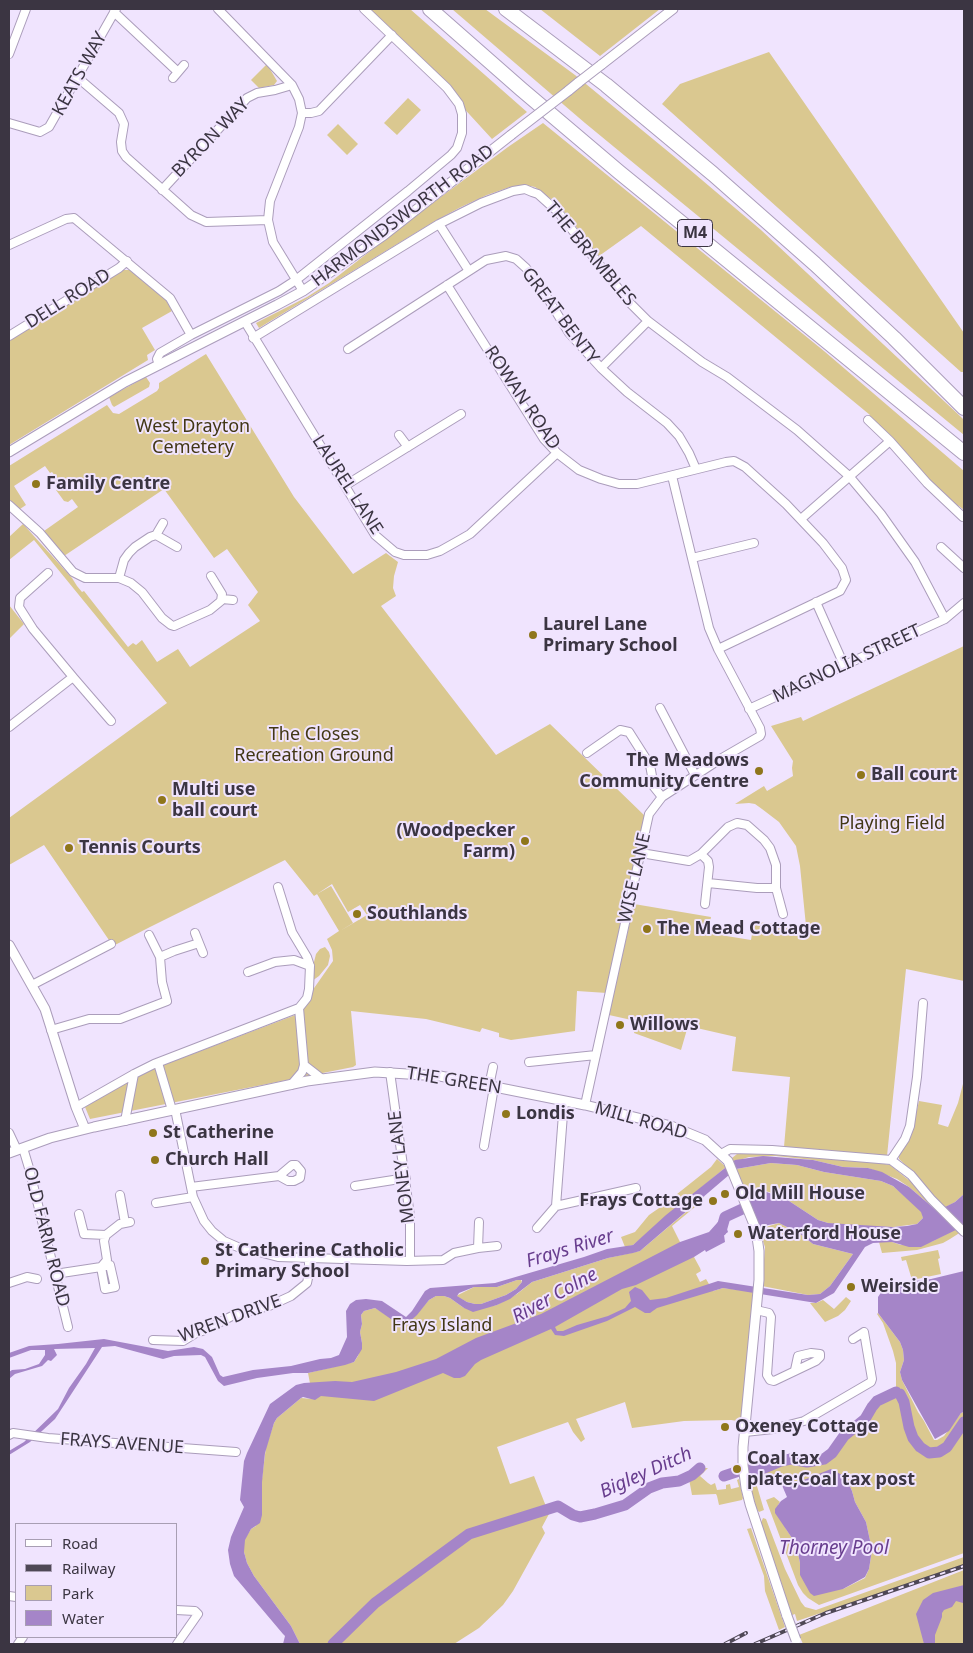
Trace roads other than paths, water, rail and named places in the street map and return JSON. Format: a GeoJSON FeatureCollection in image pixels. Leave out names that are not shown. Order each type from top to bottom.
{"type":"FeatureCollection","features":[{"type":"Feature","properties":{"kind":"highway","name":"M4"},"geometry":{"type":"LineString","coordinates":[[430,9],[520,89],[619,172],[964,453]]}},
{"type":"Feature","properties":{"kind":"highway"},"geometry":{"type":"LineString","coordinates":[[506,9],[606,85],[740,198],[844,291],[964,408]]}},
{"type":"Feature","properties":{"kind":"street"},"geometry":{"type":"LineString","coordinates":[[9,54],[26,9]]}},
{"type":"Feature","properties":{"kind":"street"},"geometry":{"type":"LineString","coordinates":[[218,9],[292,85],[299,99],[302,113],[296,140],[270,201],[268,220],[273,242],[303,291]]}},
{"type":"Feature","properties":{"kind":"street"},"geometry":{"type":"LineString","coordinates":[[159,365],[157,359],[159,354],[191,335],[259,302],[296,280],[401,197],[457,148],[462,134],[462,114],[458,104],[447,88],[364,9]]}},
{"type":"Feature","properties":{"kind":"street","name":"HARMONDSWORTH ROAD"},"geometry":{"type":"LineString","coordinates":[[9,452],[124,382],[303,291],[384,235],[673,9]]}},
{"type":"Feature","properties":{"kind":"street"},"geometry":{"type":"LineString","coordinates":[[115,10],[175,75],[184,65]]}},
{"type":"Feature","properties":{"kind":"street","name":"KEATS WAY"},"geometry":{"type":"LineString","coordinates":[[9,123],[40,132],[44,131],[52,123],[115,10]]}},
{"type":"Feature","properties":{"kind":"street"},"geometry":{"type":"LineString","coordinates":[[302,113],[319,111],[392,35]]}},
{"type":"Feature","properties":{"kind":"street"},"geometry":{"type":"LineString","coordinates":[[77,77],[119,113],[124,124],[122,151],[126,157],[191,215],[206,222],[268,220]]}},
{"type":"Feature","properties":{"kind":"street","name":"BYRON WAY"},"geometry":{"type":"LineString","coordinates":[[162,190],[247,98],[292,85]]}},
{"type":"Feature","properties":{"kind":"street","name":"THE BRAMBLES"},"geometry":{"type":"LineString","coordinates":[[254,338],[439,224],[481,203],[525,189],[538,194],[558,212],[629,302],[648,321],[702,362],[727,376],[790,424],[850,476]]}},
{"type":"Feature","properties":{"kind":"street"},"geometry":{"type":"LineString","coordinates":[[9,245],[66,219],[74,218],[170,298],[191,335]]}},
{"type":"Feature","properties":{"kind":"street"},"geometry":{"type":"LineString","coordinates":[[439,224],[468,271]]}},
{"type":"Feature","properties":{"kind":"street","name":"GREAT BENTY"},"geometry":{"type":"LineString","coordinates":[[348,349],[486,260],[506,256],[516,259],[526,268],[542,289],[569,333],[600,368],[667,423],[679,436],[696,470]]}},
{"type":"Feature","properties":{"kind":"street","name":"DELL ROAD"},"geometry":{"type":"LineString","coordinates":[[9,336],[119,268],[126,261]]}},
{"type":"Feature","properties":{"kind":"street","name":"ROWAN ROAD"},"geometry":{"type":"LineString","coordinates":[[447,285],[544,439],[557,453],[579,470],[601,480],[619,484],[637,484],[726,462],[734,462],[745,467],[801,519],[842,568],[846,580],[840,591],[816,602]]}},
{"type":"Feature","properties":{"kind":"street"},"geometry":{"type":"LineString","coordinates":[[600,368],[648,321]]}},
{"type":"Feature","properties":{"kind":"street","name":"LAUREL LANE"},"geometry":{"type":"LineString","coordinates":[[245,322],[375,535],[395,552],[404,555],[427,555],[470,534],[557,453]]}},
{"type":"Feature","properties":{"kind":"street"},"geometry":{"type":"LineString","coordinates":[[346,485],[462,414]]}},
{"type":"Feature","properties":{"kind":"street"},"geometry":{"type":"LineString","coordinates":[[868,420],[890,441],[927,484],[963,517]]}},
{"type":"Feature","properties":{"kind":"street"},"geometry":{"type":"LineString","coordinates":[[399,435],[408,447]]}},
{"type":"Feature","properties":{"kind":"street"},"geometry":{"type":"LineString","coordinates":[[801,519],[890,441]]}},
{"type":"Feature","properties":{"kind":"street"},"geometry":{"type":"LineString","coordinates":[[672,476],[709,628],[749,709]]}},
{"type":"Feature","properties":{"kind":"street"},"geometry":{"type":"LineString","coordinates":[[850,476],[881,514],[915,562],[945,619]]}},
{"type":"Feature","properties":{"kind":"street"},"geometry":{"type":"LineString","coordinates":[[9,505],[40,533],[69,568],[78,575],[93,578],[119,578],[137,587],[162,618],[174,626],[217,606],[222,598],[221,592],[211,576]]}},
{"type":"Feature","properties":{"kind":"street"},"geometry":{"type":"LineString","coordinates":[[119,578],[124,560],[129,553],[135,546],[156,535],[163,523]]}},
{"type":"Feature","properties":{"kind":"street"},"geometry":{"type":"LineString","coordinates":[[156,535],[177,547]]}},
{"type":"Feature","properties":{"kind":"street"},"geometry":{"type":"LineString","coordinates":[[692,558],[754,543]]}},
{"type":"Feature","properties":{"kind":"street"},"geometry":{"type":"LineString","coordinates":[[941,547],[964,568]]}},
{"type":"Feature","properties":{"kind":"street"},"geometry":{"type":"LineString","coordinates":[[48,573],[20,598],[19,607],[33,629],[111,721]]}},
{"type":"Feature","properties":{"kind":"street"},"geometry":{"type":"LineString","coordinates":[[222,598],[233,600]]}},
{"type":"Feature","properties":{"kind":"street"},"geometry":{"type":"LineString","coordinates":[[718,649],[816,602],[844,664]]}},
{"type":"Feature","properties":{"kind":"street","name":"MAGNOLIA STREET"},"geometry":{"type":"LineString","coordinates":[[749,709],[945,619],[964,603]]}},
{"type":"Feature","properties":{"kind":"street"},"geometry":{"type":"LineString","coordinates":[[9,727],[73,677]]}},
{"type":"Feature","properties":{"kind":"street"},"geometry":{"type":"LineString","coordinates":[[660,708],[695,775]]}},
{"type":"Feature","properties":{"kind":"street","name":"WISE LANE"},"geometry":{"type":"LineString","coordinates":[[585,1105],[649,814],[662,797],[760,736],[760,730],[749,709]]}},
{"type":"Feature","properties":{"kind":"street"},"geometry":{"type":"LineString","coordinates":[[586,753],[620,730],[629,732],[650,765],[654,787],[662,797]]}},
{"type":"Feature","properties":{"kind":"street"},"geometry":{"type":"LineString","coordinates":[[640,853],[688,861],[701,854],[728,827],[737,823],[747,826],[764,840],[770,848],[776,865],[776,888],[783,914]]}},
{"type":"Feature","properties":{"kind":"street"},"geometry":{"type":"LineString","coordinates":[[701,854],[708,863],[705,904]]}},
{"type":"Feature","properties":{"kind":"street"},"geometry":{"type":"LineString","coordinates":[[708,883],[776,888]]}},
{"type":"Feature","properties":{"kind":"street"},"geometry":{"type":"LineString","coordinates":[[76,1107],[134,1074],[158,1063],[299,1008],[307,998],[310,966],[307,957],[292,932],[278,887]]}},
{"type":"Feature","properties":{"kind":"street"},"geometry":{"type":"LineString","coordinates":[[195,933],[203,953]]}},
{"type":"Feature","properties":{"kind":"street"},"geometry":{"type":"LineString","coordinates":[[51,1030],[89,1019],[120,1019],[168,1001],[162,982],[160,957],[149,935]]}},
{"type":"Feature","properties":{"kind":"street"},"geometry":{"type":"LineString","coordinates":[[160,957],[174,950],[198,943]]}},
{"type":"Feature","properties":{"kind":"street"},"geometry":{"type":"LineString","coordinates":[[32,985],[111,944]]}},
{"type":"Feature","properties":{"kind":"street"},"geometry":{"type":"LineString","coordinates":[[9,945],[45,1010],[76,1107],[85,1129]]}},
{"type":"Feature","properties":{"kind":"street"},"geometry":{"type":"LineString","coordinates":[[248,972],[275,962],[294,960],[310,966]]}},
{"type":"Feature","properties":{"kind":"street"},"geometry":{"type":"LineString","coordinates":[[891,1160],[905,1139],[910,1126],[917,1077],[923,1003]]}},
{"type":"Feature","properties":{"kind":"street"},"geometry":{"type":"LineString","coordinates":[[291,1084],[300,1075],[304,1065],[299,1008]]}},
{"type":"Feature","properties":{"kind":"street"},"geometry":{"type":"LineString","coordinates":[[529,1062],[596,1055]]}},
{"type":"Feature","properties":{"kind":"street"},"geometry":{"type":"LineString","coordinates":[[158,1063],[173,1110],[193,1197],[200,1214],[208,1226],[216,1235],[231,1245],[271,1256],[407,1261],[443,1260],[454,1253],[498,1246]]}},
{"type":"Feature","properties":{"kind":"street"},"geometry":{"type":"LineString","coordinates":[[304,1065],[322,1079]]}},
{"type":"Feature","properties":{"kind":"street"},"geometry":{"type":"LineString","coordinates":[[484,1146],[493,1067]]}},
{"type":"Feature","properties":{"kind":"street","name":"THE GREEN"},"geometry":{"type":"LineString","coordinates":[[16,1150],[50,1138],[85,1129],[291,1084],[374,1072],[440,1076],[585,1105]]}},
{"type":"Feature","properties":{"kind":"street","name":"MONEY LANE"},"geometry":{"type":"LineString","coordinates":[[390,1072],[410,1216],[410,1258],[407,1261]]}},
{"type":"Feature","properties":{"kind":"street"},"geometry":{"type":"LineString","coordinates":[[125,1121],[134,1074]]}},
{"type":"Feature","properties":{"kind":"street"},"geometry":{"type":"LineString","coordinates":[[537,1228],[556,1206],[564,1101]]}},
{"type":"Feature","properties":{"kind":"street","name":"MILL ROAD"},"geometry":{"type":"LineString","coordinates":[[585,1105],[678,1128],[705,1140],[728,1161],[755,1227],[759,1251],[756,1310]]}},
{"type":"Feature","properties":{"kind":"street","name":"OLD FARM ROAD"},"geometry":{"type":"LineString","coordinates":[[9,1133],[16,1150],[30,1168],[68,1327]]}},
{"type":"Feature","properties":{"kind":"street"},"geometry":{"type":"LineString","coordinates":[[721,1154],[730,1149],[772,1150],[891,1160],[910,1176],[963,1231]]}},
{"type":"Feature","properties":{"kind":"street"},"geometry":{"type":"LineString","coordinates":[[191,1187],[279,1176]]}},
{"type":"Feature","properties":{"kind":"street"},"geometry":{"type":"LineString","coordinates":[[355,1186],[406,1178]]}},
{"type":"Feature","properties":{"kind":"street"},"geometry":{"type":"LineString","coordinates":[[556,1206],[636,1188]]}},
{"type":"Feature","properties":{"kind":"street"},"geometry":{"type":"LineString","coordinates":[[55,1274],[101,1267],[107,1260],[104,1241],[106,1235],[120,1224],[127,1223],[120,1195]]}},
{"type":"Feature","properties":{"kind":"street"},"geometry":{"type":"LineString","coordinates":[[156,1204],[193,1197]]}},
{"type":"Feature","properties":{"kind":"street"},"geometry":{"type":"LineString","coordinates":[[79,1214],[84,1234],[106,1235]]}},
{"type":"Feature","properties":{"kind":"street"},"geometry":{"type":"LineString","coordinates":[[478,1222],[478,1248]]}},
{"type":"Feature","properties":{"kind":"street","name":"WREN DRIVE"},"geometry":{"type":"LineString","coordinates":[[153,1340],[183,1341],[196,1332],[205,1330],[232,1316],[269,1306],[291,1296],[307,1283],[309,1257]]}},
{"type":"Feature","properties":{"kind":"street"},"geometry":{"type":"LineString","coordinates":[[9,1283],[27,1277],[36,1279]]}},
{"type":"Feature","properties":{"kind":"street"},"geometry":{"type":"LineString","coordinates":[[795,1370],[774,1380],[770,1380],[768,1377],[771,1317],[769,1313],[756,1310],[744,1432],[746,1488],[797,1642]]}},
{"type":"Feature","properties":{"kind":"street"},"geometry":{"type":"LineString","coordinates":[[744,1432],[773,1429],[804,1421],[871,1382],[864,1332],[853,1339]]}},
{"type":"Feature","properties":{"kind":"street","name":"FRAYS AVENUE"},"geometry":{"type":"LineString","coordinates":[[11,1434],[236,1452]]}},
{"type":"Feature","properties":{"kind":"street"},"geometry":{"type":"LineString","coordinates":[[177,1644],[197,1616],[197,1612],[178,1610]]}},
{"type":"Feature","properties":{"kind":"water"},"geometry":{"type":"Polygon","coordinates":[[[763,1156],[813,1160],[843,1167],[868,1168],[882,1172],[909,1187],[937,1211],[955,1202],[964,1194],[964,1226],[921,1247],[909,1247],[892,1242],[873,1243],[865,1247],[834,1293],[816,1303],[723,1288],[657,1308],[650,1313],[645,1313],[635,1307],[607,1321],[564,1336],[555,1335],[551,1329],[481,1360],[465,1376],[454,1378],[443,1373],[374,1401],[321,1396],[315,1400],[301,1398],[277,1418],[274,1423],[265,1453],[262,1482],[262,1515],[260,1523],[251,1529],[245,1540],[244,1552],[254,1576],[291,1626],[300,1644],[283,1644],[285,1636],[234,1576],[228,1550],[231,1537],[244,1507],[240,1500],[244,1461],[247,1453],[270,1404],[296,1385],[335,1381],[352,1382],[396,1372],[436,1359],[476,1338],[541,1314],[680,1242],[709,1232],[725,1214],[728,1232],[724,1235],[725,1242],[636,1285],[622,1289],[555,1327],[557,1331],[563,1331],[608,1316],[625,1308],[631,1301],[629,1292],[635,1287],[642,1290],[650,1300],[666,1298],[718,1281],[808,1295],[820,1294],[830,1286],[853,1254],[813,1244],[799,1233],[779,1223],[758,1227],[747,1200],[756,1191],[761,1190],[786,1199],[818,1220],[828,1223],[893,1227],[907,1226],[917,1224],[923,1218],[921,1212],[893,1186],[881,1181],[824,1172],[797,1165],[771,1163],[736,1169],[640,1251],[608,1258],[532,1282],[510,1299],[473,1312],[444,1296],[436,1296],[429,1300],[405,1326],[401,1326],[375,1308],[364,1311],[361,1315],[362,1324],[360,1332],[362,1349],[354,1362],[345,1365],[308,1373],[257,1378],[224,1386],[218,1381],[205,1357],[201,1355],[174,1356],[163,1359],[115,1346],[102,1347],[55,1419],[30,1442],[9,1455],[9,1451],[24,1442],[58,1409],[95,1348],[54,1349],[57,1355],[51,1361],[48,1360],[42,1366],[15,1374],[9,1379],[9,1372],[12,1370],[25,1369],[39,1364],[45,1355],[45,1350],[31,1350],[9,1358],[9,1353],[29,1346],[104,1339],[168,1351],[194,1347],[203,1349],[212,1357],[220,1375],[223,1377],[253,1370],[291,1366],[331,1358],[339,1355],[347,1337],[346,1311],[350,1304],[356,1300],[382,1301],[406,1317],[425,1291],[430,1288],[495,1283],[607,1249],[633,1245],[666,1215],[735,1160],[763,1156]],[[522,1280],[497,1287],[474,1287],[459,1293],[457,1296],[467,1302],[481,1304],[506,1295],[516,1289],[522,1280]]]}},
{"type":"Feature","properties":{"kind":"water"},"geometry":{"type":"Polygon","coordinates":[[[964,1271],[964,1412],[961,1413],[949,1431],[935,1439],[902,1380],[900,1372],[904,1360],[903,1350],[900,1342],[878,1313],[878,1297],[882,1291],[897,1283],[931,1279],[964,1271]]]}},
{"type":"Feature","properties":{"kind":"water","name":"Thorney Pool"},"geometry":{"type":"Polygon","coordinates":[[[831,1469],[844,1476],[849,1484],[855,1502],[866,1522],[872,1550],[869,1569],[865,1577],[843,1589],[814,1596],[810,1593],[800,1575],[800,1563],[796,1544],[775,1513],[775,1509],[787,1497],[781,1483],[782,1478],[788,1480],[791,1485],[831,1469]]]}},
{"type":"Feature","properties":{"kind":"water"},"geometry":{"type":"Polygon","coordinates":[[[964,1585],[964,1602],[956,1601],[952,1607],[944,1610],[935,1635],[935,1644],[924,1644],[916,1614],[923,1600],[933,1593],[964,1585]]]}},
{"type":"Feature","properties":{"kind":"waterway","name":"River Colne"},"geometry":{"type":"LineString","coordinates":[[721,1231],[725,1217],[751,1205],[757,1207]]}},
{"type":"Feature","properties":{"kind":"waterway","name":"Bigley Ditch"},"geometry":{"type":"LineString","coordinates":[[896,1392],[900,1394]]}},
{"type":"Feature","properties":{"kind":"waterway","name":"Bigley Ditch"},"geometry":{"type":"LineString","coordinates":[[724,1476],[742,1470],[760,1470],[791,1459],[807,1462],[824,1459],[832,1453],[844,1436],[865,1419],[877,1401],[896,1392]]}},
{"type":"Feature","properties":{"kind":"waterway","name":"Bigley Ditch"},"geometry":{"type":"LineString","coordinates":[[900,1394],[904,1402],[913,1438],[920,1447],[929,1453],[939,1452],[947,1447],[964,1422]]}},
{"type":"Feature","properties":{"kind":"waterway","name":"Bigley Ditch"},"geometry":{"type":"LineString","coordinates":[[333,1644],[375,1603],[469,1534],[558,1506],[580,1517],[595,1514],[625,1505],[649,1488],[662,1483],[679,1481],[692,1475],[700,1468]]}},
{"type":"Feature","properties":{"kind":"railway"},"geometry":{"type":"LineString","coordinates":[[755,1644],[826,1613],[964,1566]]}},
{"type":"Feature","properties":{"kind":"railway"},"geometry":{"type":"LineString","coordinates":[[725,1644],[746,1633]]}},
{"type":"Feature","properties":{"kind":"place","name":"Family Centre"},"geometry":{"type":"Point","coordinates":[36,484]}},
{"type":"Feature","properties":{"kind":"place","name":"Laurel Lane Primary School"},"geometry":{"type":"Point","coordinates":[533,635]}},
{"type":"Feature","properties":{"kind":"place","name":"The Meadows Community Centre"},"geometry":{"type":"Point","coordinates":[759,771]}},
{"type":"Feature","properties":{"kind":"place","name":"Ball court"},"geometry":{"type":"Point","coordinates":[861,775]}},
{"type":"Feature","properties":{"kind":"place","name":"Multi use ball court"},"geometry":{"type":"Point","coordinates":[162,800]}},
{"type":"Feature","properties":{"kind":"place","name":"(Woodpecker Farm)"},"geometry":{"type":"Point","coordinates":[525,841]}},
{"type":"Feature","properties":{"kind":"place","name":"Tennis Courts"},"geometry":{"type":"Point","coordinates":[69,848]}},
{"type":"Feature","properties":{"kind":"place","name":"Southlands"},"geometry":{"type":"Point","coordinates":[357,914]}},
{"type":"Feature","properties":{"kind":"place","name":"The Mead Cottage"},"geometry":{"type":"Point","coordinates":[647,929]}},
{"type":"Feature","properties":{"kind":"place","name":"Willows"},"geometry":{"type":"Point","coordinates":[620,1025]}},
{"type":"Feature","properties":{"kind":"place","name":"Londis"},"geometry":{"type":"Point","coordinates":[506,1114]}},
{"type":"Feature","properties":{"kind":"place","name":"St Catherine"},"geometry":{"type":"Point","coordinates":[153,1133]}},
{"type":"Feature","properties":{"kind":"place","name":"Church Hall"},"geometry":{"type":"Point","coordinates":[155,1160]}},
{"type":"Feature","properties":{"kind":"place","name":"Old Mill House"},"geometry":{"type":"Point","coordinates":[725,1194]}},
{"type":"Feature","properties":{"kind":"place","name":"Frays Cottage"},"geometry":{"type":"Point","coordinates":[713,1201]}},
{"type":"Feature","properties":{"kind":"place","name":"Waterford House"},"geometry":{"type":"Point","coordinates":[738,1234]}},
{"type":"Feature","properties":{"kind":"place","name":"St Catherine Catholic Primary School"},"geometry":{"type":"Point","coordinates":[205,1261]}},
{"type":"Feature","properties":{"kind":"place","name":"Weirside"},"geometry":{"type":"Point","coordinates":[851,1287]}},
{"type":"Feature","properties":{"kind":"place","name":"Oxeney Cottage"},"geometry":{"type":"Point","coordinates":[725,1427]}},
{"type":"Feature","properties":{"kind":"place","name":"Coal tax plate;Coal tax post"},"geometry":{"type":"Point","coordinates":[737,1469]}},
{"type":"Feature","properties":{"kind":"park label","name":"West Drayton Cemetery"},"geometry":{"type":"Point","coordinates":[193,437]}},
{"type":"Feature","properties":{"kind":"park label","name":"The Closes Recreation Ground"},"geometry":{"type":"Point","coordinates":[314,745]}},
{"type":"Feature","properties":{"kind":"park label","name":"Playing Field"},"geometry":{"type":"Point","coordinates":[892,824]}},
{"type":"Feature","properties":{"kind":"park label","name":"Frays Island"},"geometry":{"type":"Point","coordinates":[442,1326]}},
{"type":"Feature","properties":{"kind":"water label","name":"Frays River"},"geometry":{"type":"Point","coordinates":[570,1249]}}]}
